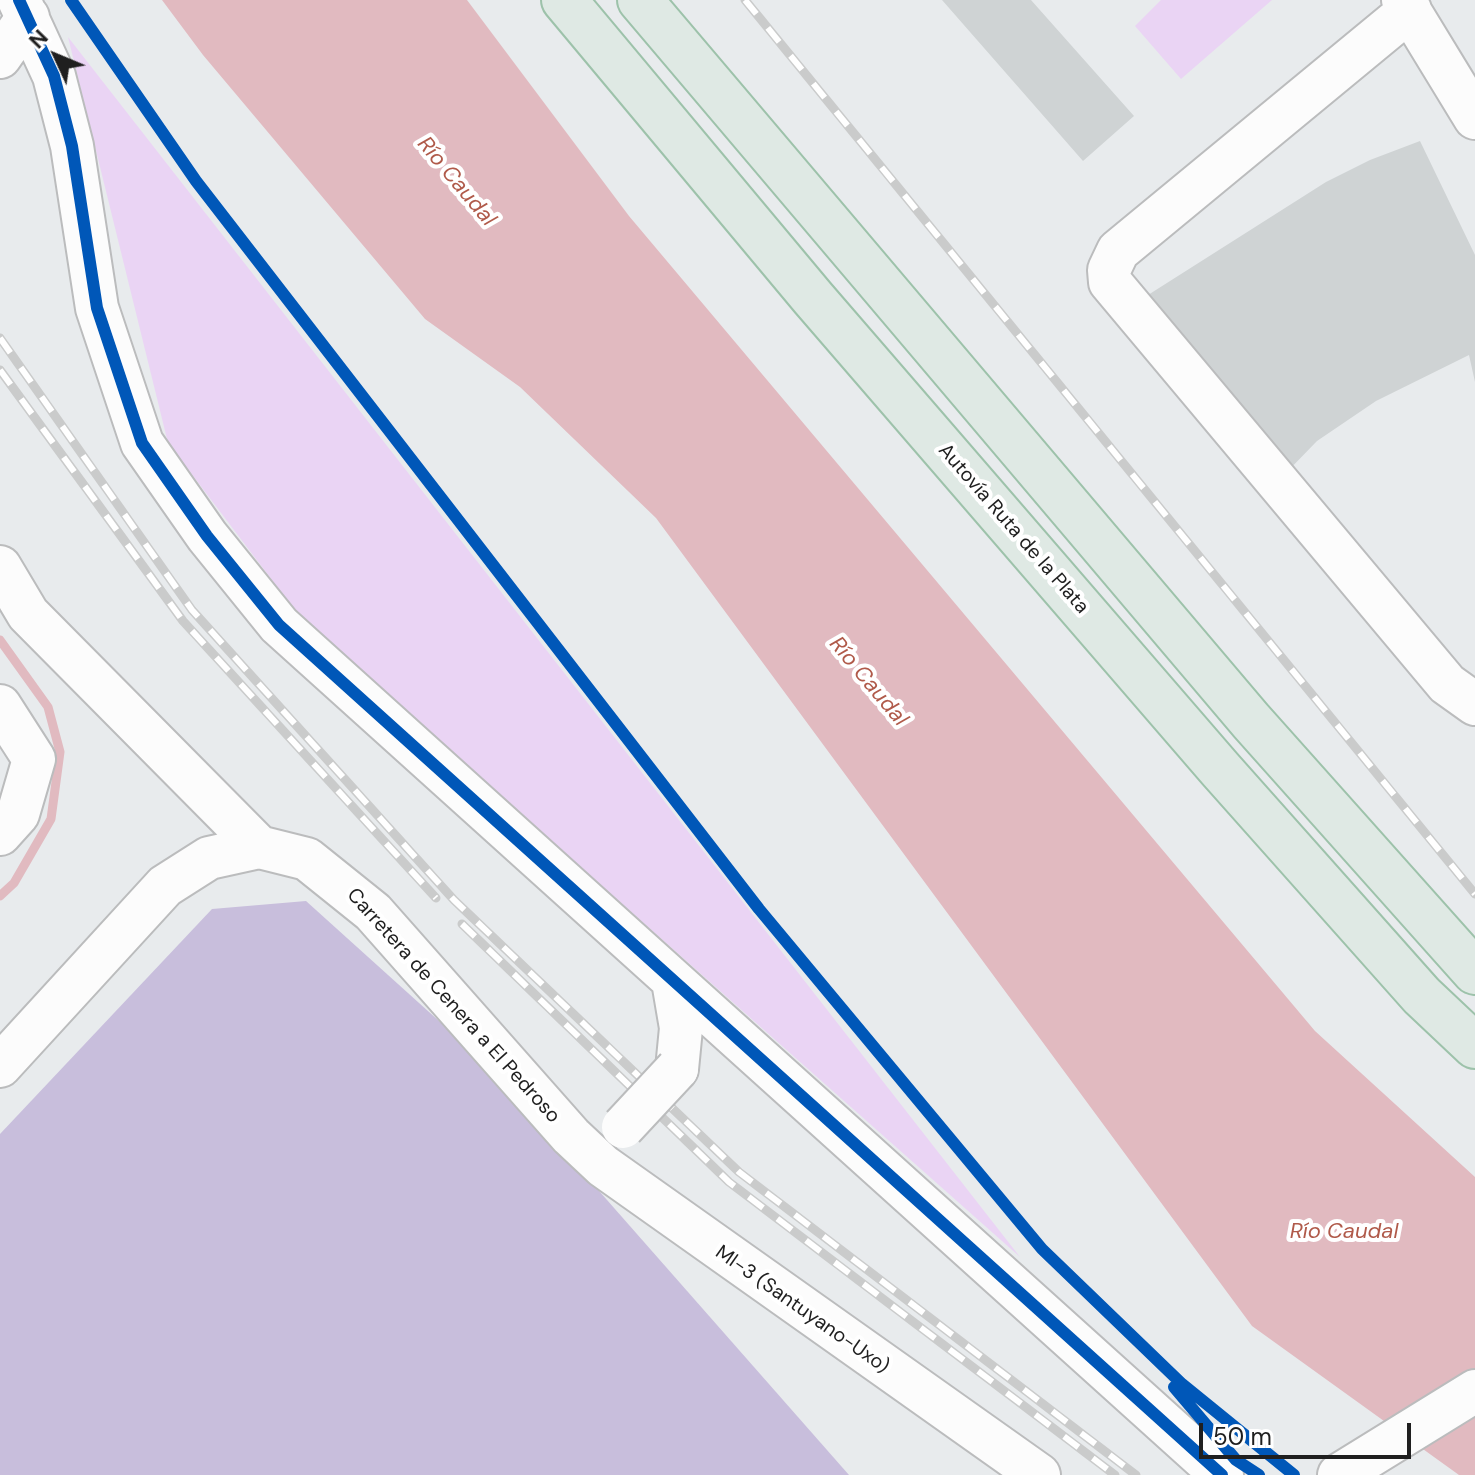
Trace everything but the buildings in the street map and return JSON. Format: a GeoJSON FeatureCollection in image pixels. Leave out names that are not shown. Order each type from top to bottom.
{"type":"FeatureCollection","features":[{"type":"Feature","properties":{"kind":"highway","name":"Autovía Ruta de la Plata"},"geometry":{"type":"LineString","coordinates":[[564,0],[813,298],[1220,769],[1422,996],[1475,1046]]}},
{"type":"Feature","properties":{"kind":"highway"},"geometry":{"type":"LineString","coordinates":[[640,0],[1231,697],[1475,972]]}},
{"type":"Feature","properties":{"kind":"street"},"geometry":{"type":"LineString","coordinates":[[1475,118],[1406,5],[1118,251],[1109,270],[1110,282],[1447,684],[1475,704]]}},
{"type":"Feature","properties":{"kind":"street"},"geometry":{"type":"LineString","coordinates":[[0,57],[23,9]]}},
{"type":"Feature","properties":{"kind":"street"},"geometry":{"type":"LineString","coordinates":[[23,9],[54,76],[72,146],[97,308],[142,443],[207,536],[279,625],[1222,1475]]}},
{"type":"Feature","properties":{"kind":"street"},"geometry":{"type":"LineString","coordinates":[[0,567],[28,614],[259,847]]}},
{"type":"Feature","properties":{"kind":"street"},"geometry":{"type":"LineString","coordinates":[[0,706],[34,759],[18,814],[0,834]]}},
{"type":"Feature","properties":{"kind":"street","name":"Carretera de Cenera a El Pedroso"},"geometry":{"type":"LineString","coordinates":[[0,1066],[165,886],[209,858],[259,847],[307,859],[373,912],[571,1136],[603,1166]]}},
{"type":"Feature","properties":{"kind":"street"},"geometry":{"type":"LineString","coordinates":[[673,981],[681,1028],[677,1069]]}},
{"type":"Feature","properties":{"kind":"street"},"geometry":{"type":"LineString","coordinates":[[603,1166],[623,1127],[677,1069],[696,1056],[722,1049],[754,1054]]}},
{"type":"Feature","properties":{"kind":"street"},"geometry":{"type":"LineString","coordinates":[[571,1136],[623,1127]]}},
{"type":"Feature","properties":{"kind":"street","name":"MI-3 (Santuyano-Uxo)"},"geometry":{"type":"LineString","coordinates":[[603,1166],[1039,1475]]}},
{"type":"Feature","properties":{"kind":"street"},"geometry":{"type":"LineString","coordinates":[[1339,1475],[1475,1391]]}},
{"type":"Feature","properties":{"kind":"shaded area"},"geometry":{"type":"Polygon","coordinates":[[[1161,0],[1272,0],[1181,79],[1135,26],[1161,0]]]}},
{"type":"Feature","properties":{"kind":"shaded area"},"geometry":{"type":"Polygon","coordinates":[[[68,37],[1020,1257],[303,621],[168,443],[68,37]]]}},
{"type":"Feature","properties":{"kind":"shaded area"},"geometry":{"type":"Polygon","coordinates":[[[306,901],[490,1067],[849,1475],[0,1475],[0,1134],[212,909],[306,901]]]}},
{"type":"Feature","properties":{"kind":"water","name":"Río Caudal"},"geometry":{"type":"Polygon","coordinates":[[[162,0],[467,0],[629,216],[1315,1031],[1475,1177],[1475,1475],[1459,1475],[1252,1326],[656,518],[520,387],[425,319],[203,55],[162,0]]]}},
{"type":"Feature","properties":{"kind":"waterway"},"geometry":{"type":"LineString","coordinates":[[0,640],[48,707],[60,752],[51,819],[14,883],[0,896]]}},
{"type":"Feature","properties":{"kind":"railway"},"geometry":{"type":"LineString","coordinates":[[745,0],[1475,894]]}},
{"type":"Feature","properties":{"kind":"railway"},"geometry":{"type":"LineString","coordinates":[[0,338],[192,610],[454,900],[739,1172],[1136,1475]]}},
{"type":"Feature","properties":{"kind":"railway"},"geometry":{"type":"LineString","coordinates":[[0,370],[183,621],[436,898]]}},
{"type":"Feature","properties":{"kind":"railway"},"geometry":{"type":"LineString","coordinates":[[462,924],[729,1182],[1115,1475]]}},
{"type":"Feature","properties":{"kind":"cycle path"},"geometry":{"type":"LineString","coordinates":[[19,0],[54,76],[72,146],[97,308],[142,443],[207,536],[279,625],[1222,1475]]}},
{"type":"Feature","properties":{"kind":"cycle path"},"geometry":{"type":"LineString","coordinates":[[71,0],[196,181],[759,909],[1042,1249],[1182,1384],[1294,1475]]}},
{"type":"Feature","properties":{"kind":"cycle path"},"geometry":{"type":"LineString","coordinates":[[1174,1387],[1236,1460],[1259,1475]]}}]}
